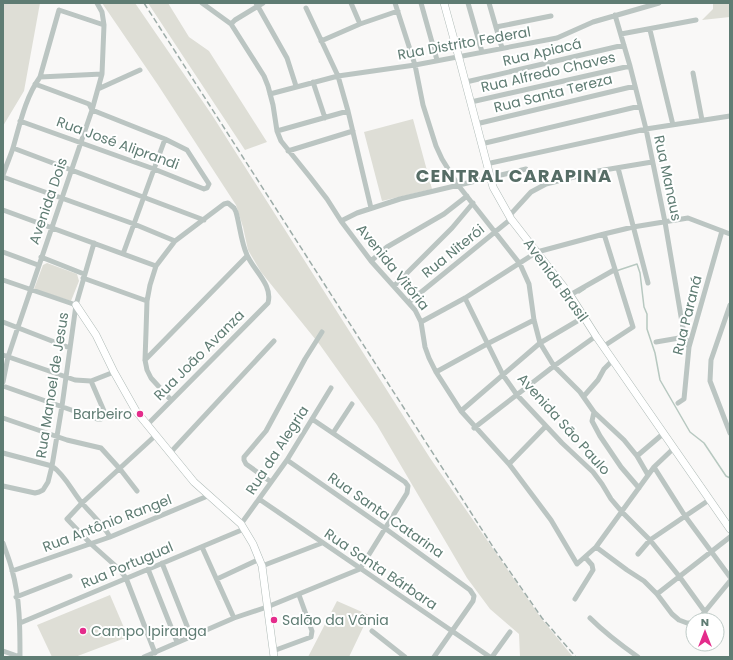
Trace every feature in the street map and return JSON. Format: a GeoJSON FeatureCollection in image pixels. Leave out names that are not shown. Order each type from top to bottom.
{"type":"FeatureCollection","features":[{"type":"Feature","properties":{"kind":"street","name":"Avenida Dois"},"geometry":{"type":"LineString","coordinates":[[3,382],[6,356],[18,327],[38,264],[92,110],[102,74],[104,25],[102,12],[97,3]]}},
{"type":"Feature","properties":{"kind":"street"},"geometry":{"type":"LineString","coordinates":[[202,3],[231,24],[256,5],[263,3]]}},
{"type":"Feature","properties":{"kind":"street"},"geometry":{"type":"LineString","coordinates":[[351,3],[360,24]]}},
{"type":"Feature","properties":{"kind":"street"},"geometry":{"type":"LineString","coordinates":[[396,3],[415,65],[423,105],[431,132],[442,159],[458,184],[520,264],[529,284],[534,320],[540,343],[554,366],[584,396],[594,412],[624,440],[637,456],[648,476]]}},
{"type":"Feature","properties":{"kind":"street"},"geometry":{"type":"LineString","coordinates":[[421,3],[437,60]]}},
{"type":"Feature","properties":{"kind":"street","name":"Avenida Brasil"},"geometry":{"type":"LineString","coordinates":[[444,3],[466,82],[492,187],[510,218],[570,295],[596,336],[730,529]]}},
{"type":"Feature","properties":{"kind":"street"},"geometry":{"type":"LineString","coordinates":[[468,3],[482,52]]}},
{"type":"Feature","properties":{"kind":"street"},"geometry":{"type":"LineString","coordinates":[[489,3],[502,48]]}},
{"type":"Feature","properties":{"kind":"street","name":"Rua Distrito Federal"},"geometry":{"type":"LineString","coordinates":[[270,94],[338,76],[415,65],[557,38],[593,22],[659,3]]}},
{"type":"Feature","properties":{"kind":"street"},"geometry":{"type":"LineString","coordinates":[[256,5],[287,58],[296,86]]}},
{"type":"Feature","properties":{"kind":"street"},"geometry":{"type":"LineString","coordinates":[[306,8],[338,76],[353,131],[371,208]]}},
{"type":"Feature","properties":{"kind":"street"},"geometry":{"type":"LineString","coordinates":[[104,25],[59,10],[40,78],[35,84],[20,121],[13,148],[3,176],[134,224],[175,241]]}},
{"type":"Feature","properties":{"kind":"street"},"geometry":{"type":"LineString","coordinates":[[321,41],[360,24],[398,11]]}},
{"type":"Feature","properties":{"kind":"street","name":"Rua Manaus"},"geometry":{"type":"LineString","coordinates":[[615,15],[646,129],[665,222],[685,338],[689,347]]}},
{"type":"Feature","properties":{"kind":"street"},"geometry":{"type":"LineString","coordinates":[[496,27],[551,16]]}},
{"type":"Feature","properties":{"kind":"street"},"geometry":{"type":"LineString","coordinates":[[621,34],[650,30],[696,20]]}},
{"type":"Feature","properties":{"kind":"street","name":"Avenida Vitória"},"geometry":{"type":"LineString","coordinates":[[231,24],[264,76],[270,94],[278,136],[288,151],[327,199],[341,221],[371,261],[419,315],[425,347],[429,358],[436,372],[461,411],[474,428],[508,464],[551,520],[577,564],[585,556]]}},
{"type":"Feature","properties":{"kind":"street"},"geometry":{"type":"LineString","coordinates":[[650,30],[673,125]]}},
{"type":"Feature","properties":{"kind":"street","name":"Rua Apiacá"},"geometry":{"type":"LineString","coordinates":[[466,82],[624,45]]}},
{"type":"Feature","properties":{"kind":"street","name":"Rua Alfredo Chaves"},"geometry":{"type":"LineString","coordinates":[[471,102],[630,66]]}},
{"type":"Feature","properties":{"kind":"street"},"geometry":{"type":"LineString","coordinates":[[98,88],[140,70]]}},
{"type":"Feature","properties":{"kind":"street"},"geometry":{"type":"LineString","coordinates":[[692,73],[702,120]]}},
{"type":"Feature","properties":{"kind":"street"},"geometry":{"type":"LineString","coordinates":[[40,78],[102,74]]}},
{"type":"Feature","properties":{"kind":"street"},"geometry":{"type":"LineString","coordinates":[[313,82],[325,118]]}},
{"type":"Feature","properties":{"kind":"street"},"geometry":{"type":"LineString","coordinates":[[35,84],[89,104],[92,110],[165,139],[123,254]]}},
{"type":"Feature","properties":{"kind":"street","name":"Rua Santa Tereza"},"geometry":{"type":"LineString","coordinates":[[476,124],[635,86]]}},
{"type":"Feature","properties":{"kind":"street"},"geometry":{"type":"LineString","coordinates":[[481,144],[640,106]]}},
{"type":"Feature","properties":{"kind":"street"},"geometry":{"type":"LineString","coordinates":[[277,131],[348,112]]}},
{"type":"Feature","properties":{"kind":"street"},"geometry":{"type":"LineString","coordinates":[[486,164],[646,129],[730,116]]}},
{"type":"Feature","properties":{"kind":"street","name":"Rua José Aliprandi"},"geometry":{"type":"LineString","coordinates":[[20,121],[154,169],[204,189],[207,188],[209,184],[187,150],[165,139]]}},
{"type":"Feature","properties":{"kind":"street"},"geometry":{"type":"LineString","coordinates":[[288,151],[353,131]]}},
{"type":"Feature","properties":{"kind":"street"},"geometry":{"type":"LineString","coordinates":[[13,148],[144,196],[204,220]]}},
{"type":"Feature","properties":{"kind":"street","name":"Rua Niterói"},"geometry":{"type":"LineString","coordinates":[[409,302],[495,232],[538,187],[562,180],[652,162]]}},
{"type":"Feature","properties":{"kind":"street"},"geometry":{"type":"LineString","coordinates":[[618,168],[648,283]]}},
{"type":"Feature","properties":{"kind":"street"},"geometry":{"type":"LineString","coordinates":[[341,221],[371,208],[400,199],[526,169]]}},
{"type":"Feature","properties":{"kind":"street"},"geometry":{"type":"LineString","coordinates":[[371,261],[387,246],[444,214],[467,196]]}},
{"type":"Feature","properties":{"kind":"street"},"geometry":{"type":"LineString","coordinates":[[145,360],[247,256],[234,208],[228,203],[224,204],[175,241],[156,266],[150,285],[145,360],[150,378],[171,400]]}},
{"type":"Feature","properties":{"kind":"street"},"geometry":{"type":"LineString","coordinates":[[394,286],[452,228],[473,203]]}},
{"type":"Feature","properties":{"kind":"street"},"geometry":{"type":"LineString","coordinates":[[3,210],[51,229],[156,266]]}},
{"type":"Feature","properties":{"kind":"street"},"geometry":{"type":"LineString","coordinates":[[421,322],[466,298],[537,252],[634,227],[688,218],[730,234]]}},
{"type":"Feature","properties":{"kind":"street","name":"Rua Paraná"},"geometry":{"type":"LineString","coordinates":[[678,403],[684,399],[689,347],[722,231]]}},
{"type":"Feature","properties":{"kind":"street"},"geometry":{"type":"LineString","coordinates":[[604,234],[633,327],[604,346]]}},
{"type":"Feature","properties":{"kind":"street","name":"Rua Manoel de Jesus"},"geometry":{"type":"LineString","coordinates":[[3,486],[35,493],[43,490],[48,482],[62,406],[76,306],[94,243]]}},
{"type":"Feature","properties":{"kind":"street"},"geometry":{"type":"LineString","coordinates":[[3,252],[38,264]]}},
{"type":"Feature","properties":{"kind":"street","name":"Rua João Avanza"},"geometry":{"type":"LineString","coordinates":[[147,425],[268,303],[268,290],[247,256]]}},
{"type":"Feature","properties":{"kind":"street"},"geometry":{"type":"LineString","coordinates":[[41,257],[84,276],[148,301]]}},
{"type":"Feature","properties":{"kind":"street"},"geometry":{"type":"LineString","coordinates":[[570,295],[614,270]]}},
{"type":"Feature","properties":{"kind":"street"},"geometry":{"type":"LineString","coordinates":[[3,280],[76,306],[96,335],[129,400],[147,425],[194,482],[210,495],[242,526],[260,559],[262,566],[273,654],[311,637],[312,631],[299,595]]}},
{"type":"Feature","properties":{"kind":"street","name":"Avenida São Paulo"},"geometry":{"type":"LineString","coordinates":[[466,298],[503,375],[517,395],[593,472],[611,500],[650,540],[706,612]]}},
{"type":"Feature","properties":{"kind":"street"},"geometry":{"type":"LineString","coordinates":[[730,305],[711,360],[710,381],[730,433]]}},
{"type":"Feature","properties":{"kind":"street"},"geometry":{"type":"LineString","coordinates":[[461,411],[540,343],[584,317]]}},
{"type":"Feature","properties":{"kind":"street"},"geometry":{"type":"LineString","coordinates":[[436,372],[534,320]]}},
{"type":"Feature","properties":{"kind":"street"},"geometry":{"type":"LineString","coordinates":[[3,322],[70,348]]}},
{"type":"Feature","properties":{"kind":"street"},"geometry":{"type":"LineString","coordinates":[[271,482],[246,464],[244,457],[266,431],[322,332]]}},
{"type":"Feature","properties":{"kind":"street"},"geometry":{"type":"LineString","coordinates":[[474,428],[554,366],[596,336]]}},
{"type":"Feature","properties":{"kind":"street"},"geometry":{"type":"LineString","coordinates":[[656,342],[685,338]]}},
{"type":"Feature","properties":{"kind":"street"},"geometry":{"type":"LineString","coordinates":[[170,453],[274,341]]}},
{"type":"Feature","properties":{"kind":"street"},"geometry":{"type":"LineString","coordinates":[[6,356],[66,378],[91,381],[114,372]]}},
{"type":"Feature","properties":{"kind":"street"},"geometry":{"type":"LineString","coordinates":[[584,396],[598,380],[604,369],[613,360]]}},
{"type":"Feature","properties":{"kind":"street"},"geometry":{"type":"LineString","coordinates":[[3,386],[97,419],[104,418],[104,411],[91,381]]}},
{"type":"Feature","properties":{"kind":"street","name":"Rua da Alegria"},"geometry":{"type":"LineString","coordinates":[[242,526],[287,460],[331,388]]}},
{"type":"Feature","properties":{"kind":"street"},"geometry":{"type":"LineString","coordinates":[[333,433],[352,404]]}},
{"type":"Feature","properties":{"kind":"street"},"geometry":{"type":"LineString","coordinates":[[594,412],[592,420],[600,436],[621,467],[639,488]]}},
{"type":"Feature","properties":{"kind":"street"},"geometry":{"type":"LineString","coordinates":[[3,418],[57,436],[101,448],[137,491]]}},
{"type":"Feature","properties":{"kind":"street"},"geometry":{"type":"LineString","coordinates":[[144,657],[234,618],[299,595],[360,569],[407,494],[408,486],[405,482],[312,418]]}},
{"type":"Feature","properties":{"kind":"street"},"geometry":{"type":"LineString","coordinates":[[508,464],[546,426]]}},
{"type":"Feature","properties":{"kind":"street"},"geometry":{"type":"LineString","coordinates":[[637,456],[664,433]]}},
{"type":"Feature","properties":{"kind":"street"},"geometry":{"type":"LineString","coordinates":[[155,653],[126,578],[111,561],[68,521],[68,518],[82,503],[156,435]]}},
{"type":"Feature","properties":{"kind":"street"},"geometry":{"type":"LineString","coordinates":[[575,599],[593,570],[585,556],[596,547],[654,467],[674,448]]}},
{"type":"Feature","properties":{"kind":"street"},"geometry":{"type":"LineString","coordinates":[[3,453],[52,466],[64,478],[82,503],[100,522],[110,537]]}},
{"type":"Feature","properties":{"kind":"street","name":"Rua Santa Catarina"},"geometry":{"type":"LineString","coordinates":[[287,460],[470,590],[474,596],[473,601],[452,631]]}},
{"type":"Feature","properties":{"kind":"street"},"geometry":{"type":"LineString","coordinates":[[654,467],[685,516],[730,577]]}},
{"type":"Feature","properties":{"kind":"street","name":"Rua Antônio Rangel"},"geometry":{"type":"LineString","coordinates":[[12,571],[110,537],[210,495]]}},
{"type":"Feature","properties":{"kind":"street","name":"Rua Santa Bárbara"},"geometry":{"type":"LineString","coordinates":[[259,499],[491,657]]}},
{"type":"Feature","properties":{"kind":"street"},"geometry":{"type":"LineString","coordinates":[[638,554],[650,540],[709,500]]}},
{"type":"Feature","properties":{"kind":"street","name":"Rua Portugual"},"geometry":{"type":"LineString","coordinates":[[20,623],[202,547],[242,526]]}},
{"type":"Feature","properties":{"kind":"street"},"geometry":{"type":"LineString","coordinates":[[657,594],[730,537]]}},
{"type":"Feature","properties":{"kind":"street"},"geometry":{"type":"LineString","coordinates":[[3,543],[12,571],[20,623],[20,657],[3,651]]}},
{"type":"Feature","properties":{"kind":"street"},"geometry":{"type":"LineString","coordinates":[[262,566],[322,543]]}},
{"type":"Feature","properties":{"kind":"street"},"geometry":{"type":"LineString","coordinates":[[202,547],[234,618]]}},
{"type":"Feature","properties":{"kind":"street"},"geometry":{"type":"LineString","coordinates":[[596,547],[644,581],[657,594],[675,618],[685,622]]}},
{"type":"Feature","properties":{"kind":"street"},"geometry":{"type":"LineString","coordinates":[[217,579],[260,559]]}},
{"type":"Feature","properties":{"kind":"street"},"geometry":{"type":"LineString","coordinates":[[162,563],[191,636]]}},
{"type":"Feature","properties":{"kind":"street"},"geometry":{"type":"LineString","coordinates":[[148,569],[177,642]]}},
{"type":"Feature","properties":{"kind":"street"},"geometry":{"type":"LineString","coordinates":[[16,597],[70,576]]}},
{"type":"Feature","properties":{"kind":"street"},"geometry":{"type":"LineString","coordinates":[[706,612],[730,581]]}},
{"type":"Feature","properties":{"kind":"street"},"geometry":{"type":"LineString","coordinates":[[590,618],[610,637],[638,657]]}},
{"type":"Feature","properties":{"kind":"street"},"geometry":{"type":"LineString","coordinates":[[372,631],[405,657]]}},
{"type":"Feature","properties":{"kind":"street"},"geometry":{"type":"LineString","coordinates":[[434,657],[452,631]]}},
{"type":"Feature","properties":{"kind":"street"},"geometry":{"type":"LineString","coordinates":[[491,657],[510,632]]}},
{"type":"Feature","properties":{"kind":"shaded area"},"geometry":{"type":"Polygon","coordinates":[[[3,3],[40,3],[24,91],[3,126],[3,3]]]}},
{"type":"Feature","properties":{"kind":"shaded area"},"geometry":{"type":"Polygon","coordinates":[[[102,3],[135,3],[212,115],[430,458],[541,618],[573,657],[520,657],[519,634],[490,609],[467,578],[377,425],[320,345],[261,272],[248,250],[236,205],[158,85],[102,3]]]}},
{"type":"Feature","properties":{"kind":"shaded area"},"geometry":{"type":"Polygon","coordinates":[[[148,3],[168,3],[189,37],[209,51],[267,142],[245,150],[148,3]]]}},
{"type":"Feature","properties":{"kind":"shaded area"},"geometry":{"type":"Polygon","coordinates":[[[713,3],[730,3],[730,17],[702,20],[713,9],[713,3]]]}},
{"type":"Feature","properties":{"kind":"shaded area"},"geometry":{"type":"Polygon","coordinates":[[[413,119],[432,189],[382,201],[364,132],[413,119]]]}},
{"type":"Feature","properties":{"kind":"shaded area"},"geometry":{"type":"Polygon","coordinates":[[[47,263],[77,274],[79,281],[71,301],[34,289],[43,265],[47,263]]]}},
{"type":"Feature","properties":{"kind":"shaded area","name":"Campo Ipiranga"},"geometry":{"type":"Polygon","coordinates":[[[110,595],[128,637],[75,657],[52,657],[37,625],[110,595]]]}},
{"type":"Feature","properties":{"kind":"shaded area"},"geometry":{"type":"Polygon","coordinates":[[[337,601],[369,615],[349,657],[308,657],[337,601]]]}},
{"type":"Feature","properties":{"kind":"waterway"},"geometry":{"type":"LineString","coordinates":[[616,271],[637,264],[640,273],[644,307],[647,314],[647,329],[655,353],[660,380],[690,432],[704,443],[726,476],[730,478]]}},
{"type":"Feature","properties":{"kind":"waterway"},"geometry":{"type":"LineString","coordinates":[[579,293],[585,289]]}},
{"type":"Feature","properties":{"kind":"railway"},"geometry":{"type":"LineString","coordinates":[[144,3],[495,550],[542,618],[576,657]]}},
{"type":"Feature","properties":{"kind":"place","name":"Barbeiro"},"geometry":{"type":"Point","coordinates":[140,414]}},
{"type":"Feature","properties":{"kind":"place","name":"Salão da Vânia"},"geometry":{"type":"Point","coordinates":[274,620]}},
{"type":"Feature","properties":{"kind":"place","name":"Campo Ipiranga"},"geometry":{"type":"Point","coordinates":[83,631]}},
{"type":"Feature","properties":{"kind":"district","name":"CENTRAL CARAPINA"},"geometry":{"type":"Point","coordinates":[514,176]}}]}
